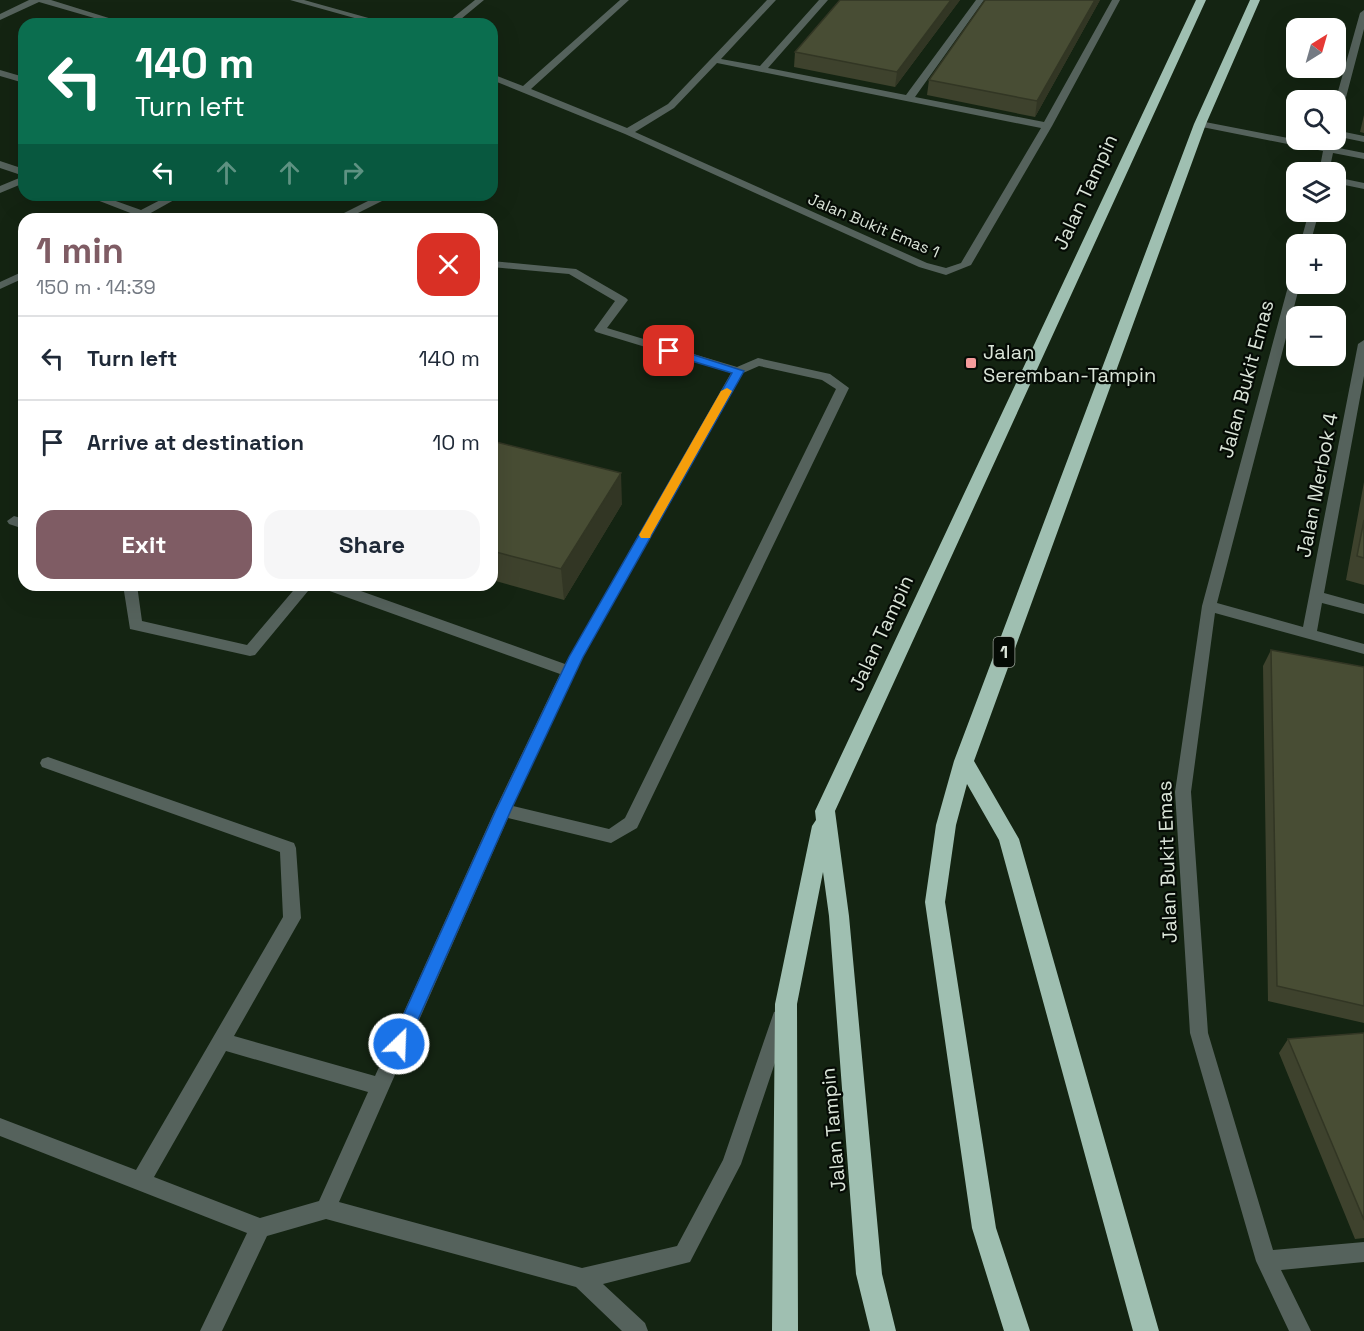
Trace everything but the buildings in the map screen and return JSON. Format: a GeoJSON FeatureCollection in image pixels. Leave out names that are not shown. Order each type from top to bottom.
{"type":"FeatureCollection","features":[{"type":"Feature","properties":{"kind":"highway","name":"Jalan Tampin"},"geometry":{"type":"LineString","coordinates":[[883,1331],[869,1274],[839,916],[825,811],[1201,0]]}},
{"type":"Feature","properties":{"kind":"highway","name":"1"},"geometry":{"type":"LineString","coordinates":[[1017,1331],[984,1228],[935,902],[946,825],[964,761],[1200,124],[1255,0]]}},
{"type":"Feature","properties":{"kind":"highway"},"geometry":{"type":"LineString","coordinates":[[964,761],[1009,839],[1146,1331]]}},
{"type":"Feature","properties":{"kind":"highway"},"geometry":{"type":"LineString","coordinates":[[785,1331],[786,1004],[825,811]]}},
{"type":"Feature","properties":{"kind":"street"},"geometry":{"type":"LineString","coordinates":[[0,17],[43,0],[104,18]]}},
{"type":"Feature","properties":{"kind":"street"},"geometry":{"type":"LineString","coordinates":[[294,0],[363,18]]}},
{"type":"Feature","properties":{"kind":"street"},"geometry":{"type":"LineString","coordinates":[[457,18],[480,0]]}},
{"type":"Feature","properties":{"kind":"street"},"geometry":{"type":"LineString","coordinates":[[525,90],[625,0]]}},
{"type":"Feature","properties":{"kind":"street"},"geometry":{"type":"LineString","coordinates":[[628,132],[671,106],[772,0]]}},
{"type":"Feature","properties":{"kind":"street"},"geometry":{"type":"LineString","coordinates":[[762,69],[824,0]]}},
{"type":"Feature","properties":{"kind":"street"},"geometry":{"type":"LineString","coordinates":[[909,98],[980,0]]}},
{"type":"Feature","properties":{"kind":"street","name":"Jalan Bukit Emas 1"},"geometry":{"type":"LineString","coordinates":[[498,79],[628,132],[923,265],[946,272],[965,265],[1047,126],[1116,0]]}},
{"type":"Feature","properties":{"kind":"street"},"geometry":{"type":"LineString","coordinates":[[1345,90],[1359,47],[1364,13]]}},
{"type":"Feature","properties":{"kind":"street"},"geometry":{"type":"LineString","coordinates":[[715,60],[1047,126]]}},
{"type":"Feature","properties":{"kind":"street"},"geometry":{"type":"LineString","coordinates":[[0,73],[18,78]]}},
{"type":"Feature","properties":{"kind":"street"},"geometry":{"type":"LineString","coordinates":[[1200,124],[1286,137]]}},
{"type":"Feature","properties":{"kind":"street"},"geometry":{"type":"LineString","coordinates":[[1346,136],[1364,139]]}},
{"type":"Feature","properties":{"kind":"street"},"geometry":{"type":"LineString","coordinates":[[1346,150],[1364,156]]}},
{"type":"Feature","properties":{"kind":"street"},"geometry":{"type":"LineString","coordinates":[[0,164],[18,171]]}},
{"type":"Feature","properties":{"kind":"street"},"geometry":{"type":"LineString","coordinates":[[0,190],[18,182]]}},
{"type":"Feature","properties":{"kind":"street"},"geometry":{"type":"LineString","coordinates":[[1346,182],[1364,186]]}},
{"type":"Feature","properties":{"kind":"street"},"geometry":{"type":"LineString","coordinates":[[107,201],[142,213],[166,201]]}},
{"type":"Feature","properties":{"kind":"street"},"geometry":{"type":"LineString","coordinates":[[350,213],[376,201]]}},
{"type":"Feature","properties":{"kind":"street"},"geometry":{"type":"LineString","coordinates":[[498,265],[572,271],[622,300],[600,330],[738,371]]}},
{"type":"Feature","properties":{"kind":"street"},"geometry":{"type":"LineString","coordinates":[[0,286],[18,277]]}},
{"type":"Feature","properties":{"kind":"street","name":"Jalan Bukit Emas"},"geometry":{"type":"LineString","coordinates":[[1292,294],[1209,606],[1183,792],[1199,1032],[1266,1260],[1300,1331]]}},
{"type":"Feature","properties":{"kind":"street","name":"Jalan Merbok 4"},"geometry":{"type":"LineString","coordinates":[[1309,634],[1363,352]]}},
{"type":"Feature","properties":{"kind":"street"},"geometry":{"type":"LineString","coordinates":[[326,1209],[503,810],[570,672],[738,371],[758,362],[826,377],[843,388],[631,823],[610,836],[503,810]]}},
{"type":"Feature","properties":{"kind":"street"},"geometry":{"type":"LineString","coordinates":[[131,591],[135,625],[250,651],[301,591]]}},
{"type":"Feature","properties":{"kind":"street"},"geometry":{"type":"LineString","coordinates":[[346,591],[570,672]]}},
{"type":"Feature","properties":{"kind":"street"},"geometry":{"type":"LineString","coordinates":[[1316,596],[1364,609]]}},
{"type":"Feature","properties":{"kind":"street"},"geometry":{"type":"LineString","coordinates":[[1209,606],[1364,649]]}},
{"type":"Feature","properties":{"kind":"street"},"geometry":{"type":"LineString","coordinates":[[48,763],[288,848],[292,918],[140,1182]]}},
{"type":"Feature","properties":{"kind":"street"},"geometry":{"type":"LineString","coordinates":[[0,1127],[260,1228],[326,1209],[582,1278],[682,1255],[731,1164],[786,1004]]}},
{"type":"Feature","properties":{"kind":"street"},"geometry":{"type":"LineString","coordinates":[[222,1041],[380,1086]]}},
{"type":"Feature","properties":{"kind":"street"},"geometry":{"type":"LineString","coordinates":[[211,1331],[260,1228]]}},
{"type":"Feature","properties":{"kind":"street"},"geometry":{"type":"LineString","coordinates":[[1266,1260],[1364,1252]]}},
{"type":"Feature","properties":{"kind":"street"},"geometry":{"type":"LineString","coordinates":[[582,1278],[637,1331]]}},
{"type":"Feature","properties":{"kind":"slow traffic"},"geometry":{"type":"LineString","coordinates":[[645,535],[727,391]]}},
{"type":"Feature","properties":{"kind":"place","name":"Jalan Seremban-Tampin"},"geometry":{"type":"Point","coordinates":[971,363]}},
{"type":"Feature","properties":{"kind":"route"},"geometry":{"type":"LineString","coordinates":[[399,1044],[503,810],[576,657],[738,371],[669,351]]}}]}
